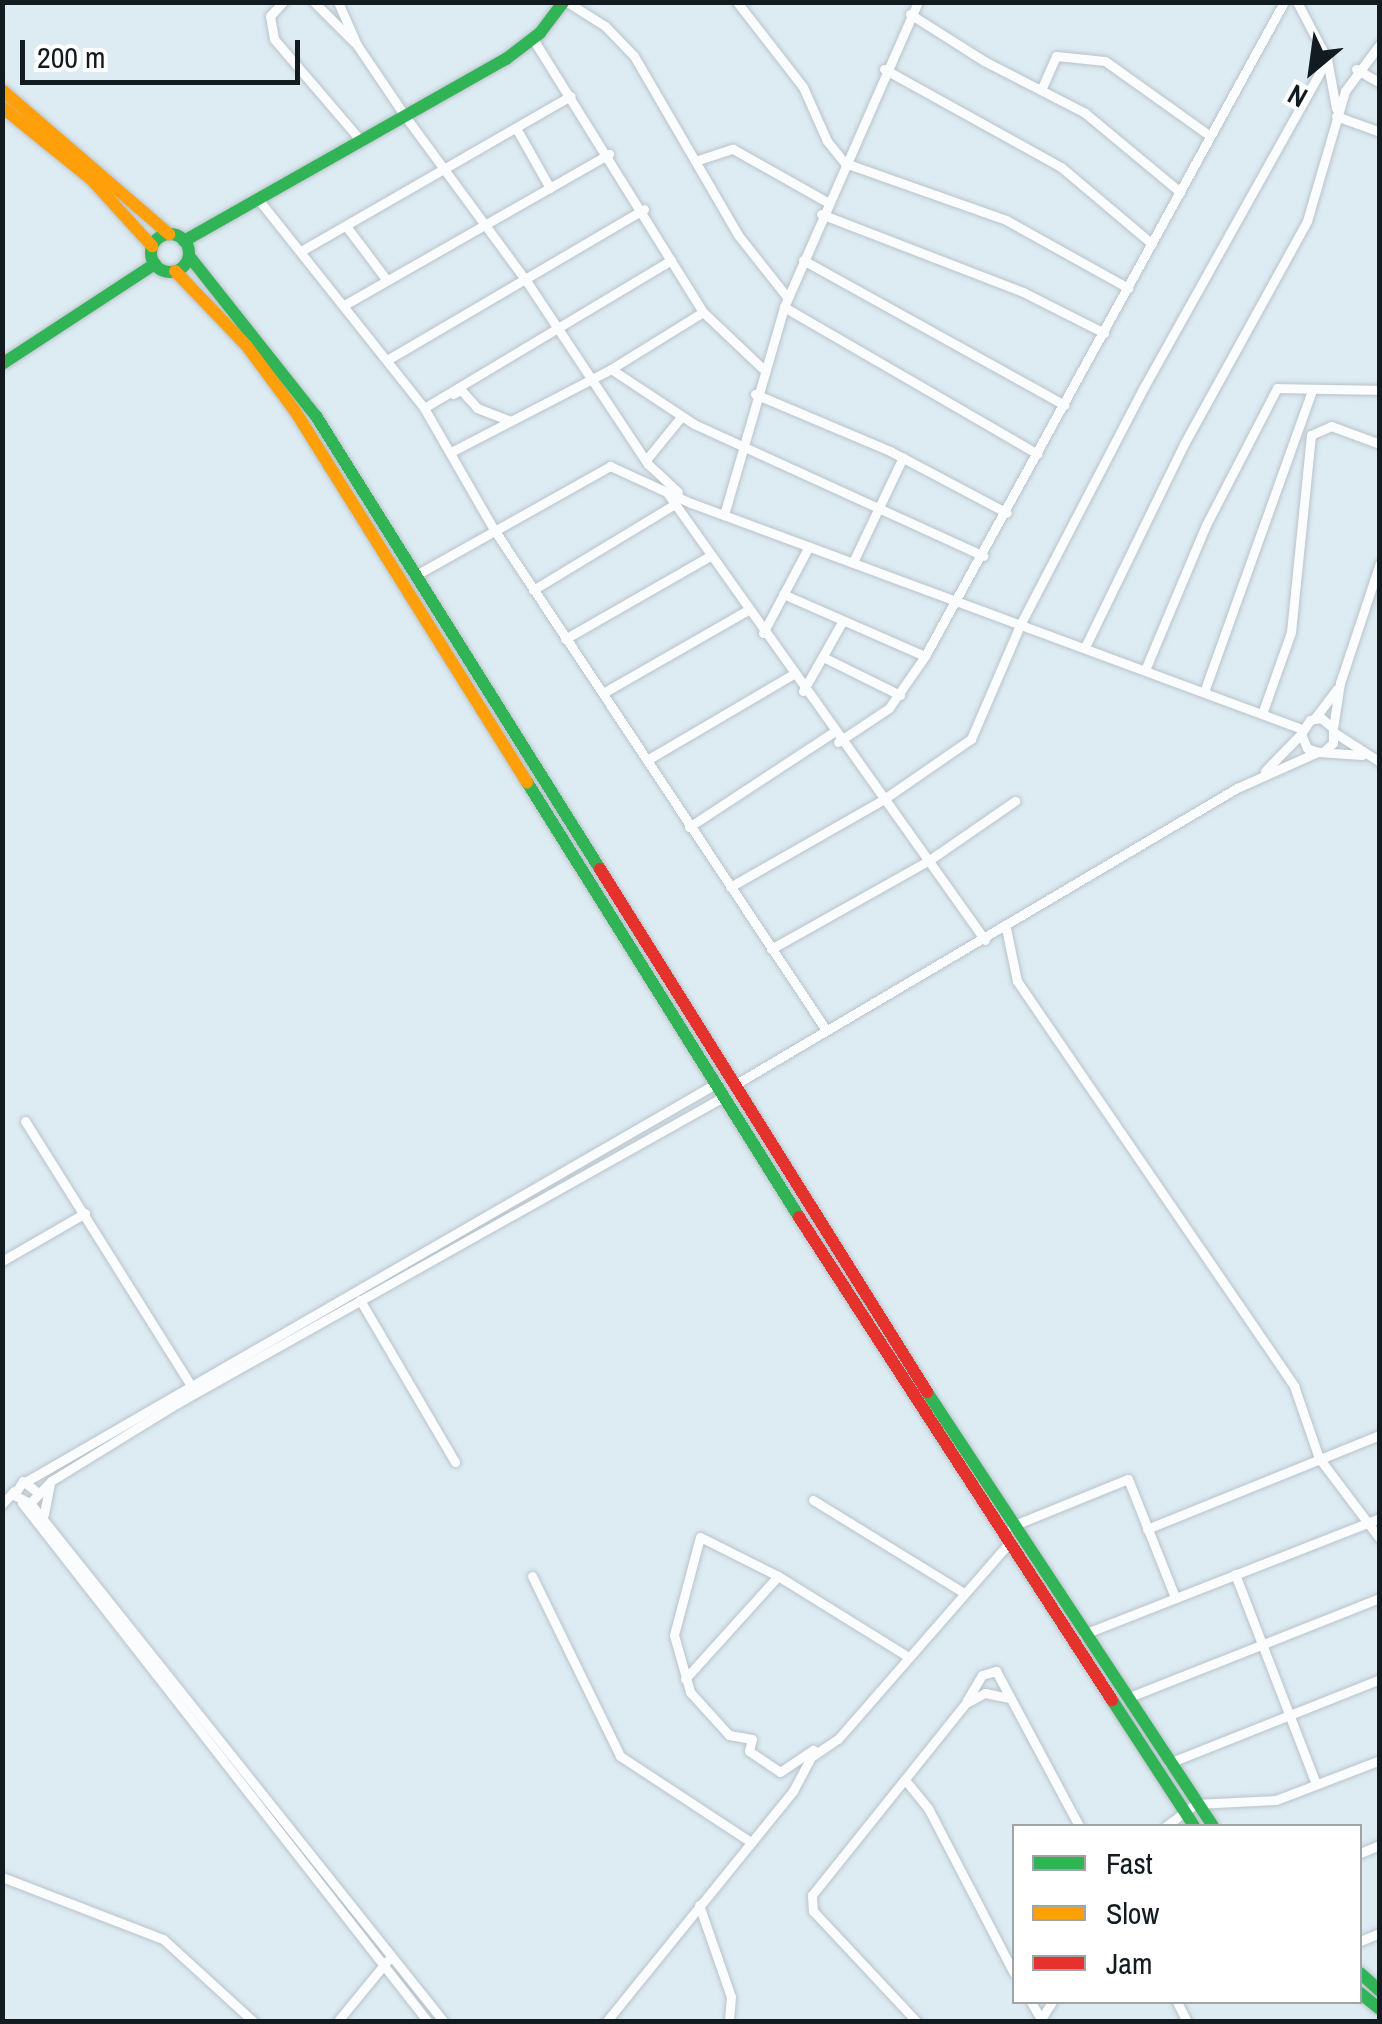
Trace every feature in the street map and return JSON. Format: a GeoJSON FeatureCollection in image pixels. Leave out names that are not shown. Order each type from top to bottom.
{"type":"FeatureCollection","features":[{"type":"Feature","properties":{"kind":"main road"},"geometry":{"type":"LineString","coordinates":[[184,240],[533,39],[565,2]]}},
{"type":"Feature","properties":{"kind":"main road"},"geometry":{"type":"LineString","coordinates":[[2,90],[88,157],[169,234],[184,240]]}},
{"type":"Feature","properties":{"kind":"main road"},"geometry":{"type":"LineString","coordinates":[[2,107],[102,189],[152,246],[154,264]]}},
{"type":"Feature","properties":{"kind":"main road"},"geometry":{"type":"LineString","coordinates":[[152,246],[169,234]]}},
{"type":"Feature","properties":{"kind":"main road"},"geometry":{"type":"LineString","coordinates":[[184,240],[188,256],[294,385],[416,575],[736,1084],[952,1442],[1008,1544],[1189,1808],[1210,1824]]}},
{"type":"Feature","properties":{"kind":"main road"},"geometry":{"type":"LineString","coordinates":[[175,271],[188,256]]}},
{"type":"Feature","properties":{"kind":"main road"},"geometry":{"type":"LineString","coordinates":[[154,264],[175,271],[246,344],[295,411],[725,1096],[952,1442]]}},
{"type":"Feature","properties":{"kind":"main road"},"geometry":{"type":"LineString","coordinates":[[2,364],[154,264]]}},
{"type":"Feature","properties":{"kind":"main road"},"geometry":{"type":"LineString","coordinates":[[962,1461],[1012,1526],[1168,1764],[1193,1824]]}},
{"type":"Feature","properties":{"kind":"street"},"geometry":{"type":"LineString","coordinates":[[283,2],[270,16],[274,39],[361,141]]}},
{"type":"Feature","properties":{"kind":"street"},"geometry":{"type":"LineString","coordinates":[[314,2],[356,44],[405,116],[448,168],[646,460],[691,503]]}},
{"type":"Feature","properties":{"kind":"street"},"geometry":{"type":"LineString","coordinates":[[338,2],[356,44]]}},
{"type":"Feature","properties":{"kind":"street"},"geometry":{"type":"LineString","coordinates":[[565,2],[604,26],[634,56],[738,235],[786,303],[1038,454]]}},
{"type":"Feature","properties":{"kind":"street"},"geometry":{"type":"LineString","coordinates":[[737,2],[803,88],[827,141],[845,163],[1006,220],[1128,288]]}},
{"type":"Feature","properties":{"kind":"street"},"geometry":{"type":"LineString","coordinates":[[724,515],[762,368],[786,303],[884,68],[918,2]]}},
{"type":"Feature","properties":{"kind":"street"},"geometry":{"type":"LineString","coordinates":[[689,827],[900,695],[1007,513],[1284,2]]}},
{"type":"Feature","properties":{"kind":"street"},"geometry":{"type":"LineString","coordinates":[[1297,2],[1327,58],[1336,116]]}},
{"type":"Feature","properties":{"kind":"street"},"geometry":{"type":"LineString","coordinates":[[910,14],[1112,132],[1180,192]]}},
{"type":"Feature","properties":{"kind":"street"},"geometry":{"type":"LineString","coordinates":[[533,39],[644,209],[703,312],[762,368]]}},
{"type":"Feature","properties":{"kind":"street"},"geometry":{"type":"LineString","coordinates":[[1085,647],[1184,444],[1307,221],[1336,116],[1356,69],[1380,44]]}},
{"type":"Feature","properties":{"kind":"street"},"geometry":{"type":"LineString","coordinates":[[1041,90],[1056,56],[1080,64],[1105,61],[1210,136]]}},
{"type":"Feature","properties":{"kind":"street"},"geometry":{"type":"LineString","coordinates":[[730,887],[884,799],[971,738],[1021,623],[1327,58]]}},
{"type":"Feature","properties":{"kind":"street"},"geometry":{"type":"LineString","coordinates":[[884,68],[1061,167],[1152,244]]}},
{"type":"Feature","properties":{"kind":"street"},"geometry":{"type":"LineString","coordinates":[[1356,69],[1380,82]]}},
{"type":"Feature","properties":{"kind":"street"},"geometry":{"type":"LineString","coordinates":[[301,251],[571,96]]}},
{"type":"Feature","properties":{"kind":"street"},"geometry":{"type":"LineString","coordinates":[[1336,116],[1380,132]]}},
{"type":"Feature","properties":{"kind":"street"},"geometry":{"type":"LineString","coordinates":[[516,128],[550,188]]}},
{"type":"Feature","properties":{"kind":"street"},"geometry":{"type":"LineString","coordinates":[[695,161],[734,149],[827,202]]}},
{"type":"Feature","properties":{"kind":"street"},"geometry":{"type":"LineString","coordinates":[[346,304],[609,154]]}},
{"type":"Feature","properties":{"kind":"street"},"geometry":{"type":"LineString","coordinates":[[258,199],[346,304],[424,408],[492,528],[826,1030]]}},
{"type":"Feature","properties":{"kind":"street"},"geometry":{"type":"LineString","coordinates":[[387,360],[527,282],[644,209]]}},
{"type":"Feature","properties":{"kind":"street"},"geometry":{"type":"LineString","coordinates":[[821,214],[1023,292],[1104,333]]}},
{"type":"Feature","properties":{"kind":"street"},"geometry":{"type":"LineString","coordinates":[[346,226],[386,279]]}},
{"type":"Feature","properties":{"kind":"street"},"geometry":{"type":"LineString","coordinates":[[424,408],[671,260]]}},
{"type":"Feature","properties":{"kind":"street"},"geometry":{"type":"LineString","coordinates":[[803,260],[1065,405]]}},
{"type":"Feature","properties":{"kind":"street"},"geometry":{"type":"LineString","coordinates":[[450,452],[594,378],[703,312]]}},
{"type":"Feature","properties":{"kind":"street"},"geometry":{"type":"LineString","coordinates":[[610,369],[681,417],[983,556]]}},
{"type":"Feature","properties":{"kind":"street"},"geometry":{"type":"LineString","coordinates":[[1146,670],[1266,400],[1290,385],[1312,391],[1380,390]]}},
{"type":"Feature","properties":{"kind":"street"},"geometry":{"type":"LineString","coordinates":[[424,408],[462,390],[497,420],[513,420]]}},
{"type":"Feature","properties":{"kind":"street"},"geometry":{"type":"LineString","coordinates":[[1204,692],[1312,391]]}},
{"type":"Feature","properties":{"kind":"street"},"geometry":{"type":"LineString","coordinates":[[755,394],[904,457],[1007,513]]}},
{"type":"Feature","properties":{"kind":"street"},"geometry":{"type":"LineString","coordinates":[[646,460],[681,417]]}},
{"type":"Feature","properties":{"kind":"street"},"geometry":{"type":"LineString","coordinates":[[1262,714],[1291,632],[1311,435],[1331,426],[1380,444]]}},
{"type":"Feature","properties":{"kind":"street"},"geometry":{"type":"LineString","coordinates":[[854,562],[904,457]]}},
{"type":"Feature","properties":{"kind":"street"},"geometry":{"type":"LineString","coordinates":[[416,575],[492,528],[610,466],[691,503],[1302,731]]}},
{"type":"Feature","properties":{"kind":"street"},"geometry":{"type":"LineString","coordinates":[[666,490],[835,737],[985,940]]}},
{"type":"Feature","properties":{"kind":"street"},"geometry":{"type":"LineString","coordinates":[[533,590],[674,504]]}},
{"type":"Feature","properties":{"kind":"street"},"geometry":{"type":"LineString","coordinates":[[763,633],[809,546]]}},
{"type":"Feature","properties":{"kind":"street"},"geometry":{"type":"LineString","coordinates":[[565,639],[710,556]]}},
{"type":"Feature","properties":{"kind":"street"},"geometry":{"type":"LineString","coordinates":[[736,1084],[1263,773],[1321,751],[1334,731],[1340,683],[1380,563]]}},
{"type":"Feature","properties":{"kind":"street"},"geometry":{"type":"LineString","coordinates":[[783,594],[925,656]]}},
{"type":"Feature","properties":{"kind":"street"},"geometry":{"type":"LineString","coordinates":[[603,693],[748,610]]}},
{"type":"Feature","properties":{"kind":"street"},"geometry":{"type":"LineString","coordinates":[[803,691],[842,622]]}},
{"type":"Feature","properties":{"kind":"street"},"geometry":{"type":"LineString","coordinates":[[822,657],[900,695]]}},
{"type":"Feature","properties":{"kind":"street"},"geometry":{"type":"LineString","coordinates":[[647,760],[792,676]]}},
{"type":"Feature","properties":{"kind":"street"},"geometry":{"type":"LineString","coordinates":[[1263,773],[1315,718],[1340,683]]}},
{"type":"Feature","properties":{"kind":"street"},"geometry":{"type":"LineString","coordinates":[[1315,718],[1362,754],[1380,762]]}},
{"type":"Feature","properties":{"kind":"street"},"geometry":{"type":"LineString","coordinates":[[1302,731],[1307,748],[1362,754]]}},
{"type":"Feature","properties":{"kind":"street"},"geometry":{"type":"LineString","coordinates":[[771,949],[928,861],[1014,801]]}},
{"type":"Feature","properties":{"kind":"street"},"geometry":{"type":"LineString","coordinates":[[1006,928],[1016,980],[1294,1386],[1320,1458],[1380,1539]]}},
{"type":"Feature","properties":{"kind":"street"},"geometry":{"type":"LineString","coordinates":[[21,1499],[27,1481],[189,1382],[717,1083]]}},
{"type":"Feature","properties":{"kind":"street"},"geometry":{"type":"LineString","coordinates":[[2,1506],[37,1492],[360,1300],[725,1096]]}},
{"type":"Feature","properties":{"kind":"street"},"geometry":{"type":"LineString","coordinates":[[25,1121],[189,1382]]}},
{"type":"Feature","properties":{"kind":"street"},"geometry":{"type":"LineString","coordinates":[[2,1261],[85,1213]]}},
{"type":"Feature","properties":{"kind":"street"},"geometry":{"type":"LineString","coordinates":[[360,1300],[455,1462]]}},
{"type":"Feature","properties":{"kind":"street"},"geometry":{"type":"LineString","coordinates":[[1147,1529],[1380,1435]]}},
{"type":"Feature","properties":{"kind":"street"},"geometry":{"type":"LineString","coordinates":[[1012,1526],[1120,1477],[1128,1478],[1175,1598]]}},
{"type":"Feature","properties":{"kind":"street"},"geometry":{"type":"LineString","coordinates":[[27,1481],[37,1492]]}},
{"type":"Feature","properties":{"kind":"street"},"geometry":{"type":"LineString","coordinates":[[44,1514],[51,1481]]}},
{"type":"Feature","properties":{"kind":"street"},"geometry":{"type":"LineString","coordinates":[[21,1499],[44,1514],[444,2022]]}},
{"type":"Feature","properties":{"kind":"street"},"geometry":{"type":"LineString","coordinates":[[21,1499],[428,2022]]}},
{"type":"Feature","properties":{"kind":"street"},"geometry":{"type":"LineString","coordinates":[[812,1500],[964,1593]]}},
{"type":"Feature","properties":{"kind":"street"},"geometry":{"type":"LineString","coordinates":[[1083,1634],[1380,1518]]}},
{"type":"Feature","properties":{"kind":"street"},"geometry":{"type":"LineString","coordinates":[[838,1739],[780,1772],[749,1751],[752,1739],[720,1726],[684,1679],[674,1635],[698,1540],[706,1536],[907,1656]]}},
{"type":"Feature","properties":{"kind":"street"},"geometry":{"type":"LineString","coordinates":[[606,2022],[794,1791],[811,1757],[838,1739],[1008,1544]]}},
{"type":"Feature","properties":{"kind":"street"},"geometry":{"type":"LineString","coordinates":[[1235,1574],[1316,1784]]}},
{"type":"Feature","properties":{"kind":"street"},"geometry":{"type":"LineString","coordinates":[[532,1576],[620,1756],[751,1842]]}},
{"type":"Feature","properties":{"kind":"street"},"geometry":{"type":"LineString","coordinates":[[684,1679],[778,1576]]}},
{"type":"Feature","properties":{"kind":"street"},"geometry":{"type":"LineString","coordinates":[[1124,1699],[1380,1598]]}},
{"type":"Feature","properties":{"kind":"street"},"geometry":{"type":"LineString","coordinates":[[917,2022],[810,1902],[990,1670],[1004,1681],[1009,1698],[1078,1824]]}},
{"type":"Feature","properties":{"kind":"street"},"geometry":{"type":"LineString","coordinates":[[1168,1764],[1380,1679]]}},
{"type":"Feature","properties":{"kind":"street"},"geometry":{"type":"LineString","coordinates":[[966,1703],[985,1692],[1009,1698]]}},
{"type":"Feature","properties":{"kind":"street"},"geometry":{"type":"LineString","coordinates":[[1169,1824],[1189,1808],[1254,1805],[1380,1760]]}},
{"type":"Feature","properties":{"kind":"street"},"geometry":{"type":"LineString","coordinates":[[906,1781],[928,1808],[1012,1968]]}},
{"type":"Feature","properties":{"kind":"street"},"geometry":{"type":"LineString","coordinates":[[2,1877],[162,1939],[254,2022]]}},
{"type":"Feature","properties":{"kind":"street"},"geometry":{"type":"LineString","coordinates":[[698,1905],[732,1997],[729,2022]]}},
{"type":"Feature","properties":{"kind":"street"},"geometry":{"type":"LineString","coordinates":[[338,2022],[394,1955]]}},
{"type":"Feature","properties":{"kind":"traffic: fast"},"geometry":{"type":"LineString","coordinates":[[184,241],[506,59],[540,33],[563,2]]}},
{"type":"Feature","properties":{"kind":"traffic: fast"},"geometry":{"type":"LineString","coordinates":[[170,234],[183,240],[189,253],[183,266],[170,272],[157,266],[151,253],[157,240],[170,234]]}},
{"type":"Feature","properties":{"kind":"traffic: fast"},"geometry":{"type":"LineString","coordinates":[[189,256],[316,416],[600,869]]}},
{"type":"Feature","properties":{"kind":"traffic: fast"},"geometry":{"type":"LineString","coordinates":[[2,364],[155,264]]}},
{"type":"Feature","properties":{"kind":"traffic: fast"},"geometry":{"type":"LineString","coordinates":[[527,782],[799,1217]]}},
{"type":"Feature","properties":{"kind":"traffic: fast"},"geometry":{"type":"LineString","coordinates":[[927,1392],[1212,1824]]}},
{"type":"Feature","properties":{"kind":"traffic: fast"},"geometry":{"type":"LineString","coordinates":[[1112,1700],[1193,1824]]}},
{"type":"Feature","properties":{"kind":"traffic: fast"},"geometry":{"type":"LineString","coordinates":[[1362,1975],[1380,1991]]}},
{"type":"Feature","properties":{"kind":"traffic: fast"},"geometry":{"type":"LineString","coordinates":[[1362,1995],[1380,2009]]}},
{"type":"Feature","properties":{"kind":"traffic: slow"},"geometry":{"type":"LineString","coordinates":[[2,90],[169,234]]}},
{"type":"Feature","properties":{"kind":"traffic: slow"},"geometry":{"type":"LineString","coordinates":[[2,107],[91,179],[152,246]]}},
{"type":"Feature","properties":{"kind":"traffic: slow"},"geometry":{"type":"LineString","coordinates":[[175,271],[246,345],[295,411],[527,782]]}},
{"type":"Feature","properties":{"kind":"traffic: jam"},"geometry":{"type":"LineString","coordinates":[[600,869],[927,1392]]}},
{"type":"Feature","properties":{"kind":"traffic: jam"},"geometry":{"type":"LineString","coordinates":[[799,1217],[1112,1700]]}}]}
